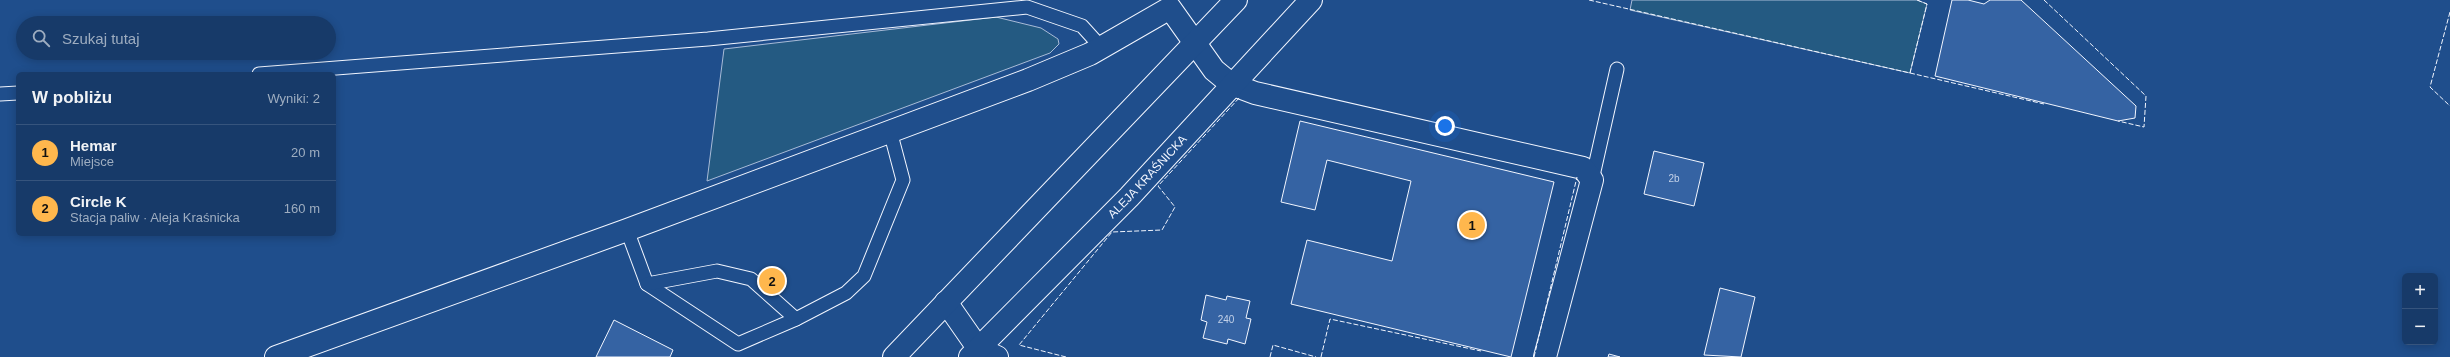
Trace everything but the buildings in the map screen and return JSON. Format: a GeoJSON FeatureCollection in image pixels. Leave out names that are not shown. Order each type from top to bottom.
{"type":"FeatureCollection","features":[{"type":"Feature","properties":{"kind":"street"},"geometry":{"type":"LineString","coordinates":[[894,357],[1236,0]]}},
{"type":"Feature","properties":{"kind":"street","name":"ALEJA KRAŚNICKA"},"geometry":{"type":"LineString","coordinates":[[982,354],[1129,197],[1231,84],[1311,0]]}},
{"type":"Feature","properties":{"kind":"street"},"geometry":{"type":"LineString","coordinates":[[276,357],[627,230],[1028,80],[1101,47],[1167,4],[1214,70],[1231,84],[1255,93],[1583,168],[1592,180],[1545,357]]}},
{"type":"Feature","properties":{"kind":"street"},"geometry":{"type":"LineString","coordinates":[[946,302],[982,354]]}},
{"type":"Feature","properties":{"kind":"lane"},"geometry":{"type":"LineString","coordinates":[[285,72],[708,39],[1026,4],[1082,26],[1101,47]]}},
{"type":"Feature","properties":{"kind":"lane"},"geometry":{"type":"LineString","coordinates":[[1592,180],[1617,70]]}},
{"type":"Feature","properties":{"kind":"lane"},"geometry":{"type":"LineString","coordinates":[[0,94],[16,93]]}},
{"type":"Feature","properties":{"kind":"lane"},"geometry":{"type":"LineString","coordinates":[[627,230],[647,284],[738,344],[796,319],[846,293],[864,276],[903,180],[890,131]]}},
{"type":"Feature","properties":{"kind":"lane"},"geometry":{"type":"LineString","coordinates":[[647,284],[717,271],[731,274],[751,279],[796,319]]}},
{"type":"Feature","properties":{"kind":"shaded area"},"geometry":{"type":"Polygon","coordinates":[[[1632,0],[1917,0],[1927,4],[1910,73],[1630,10],[1632,0]]]}},
{"type":"Feature","properties":{"kind":"shaded area"},"geometry":{"type":"Polygon","coordinates":[[[996,17],[1041,28],[1058,39],[1059,44],[1050,53],[707,181],[724,49],[996,17]]]}},
{"type":"Feature","properties":{"kind":"fence"},"geometry":{"type":"LineString","coordinates":[[1589,0],[1910,73],[1927,4],[1917,0]]}},
{"type":"Feature","properties":{"kind":"fence"},"geometry":{"type":"LineString","coordinates":[[2044,0],[2146,96],[2144,127],[2118,121]]}},
{"type":"Feature","properties":{"kind":"fence"},"geometry":{"type":"LineString","coordinates":[[2450,12],[2430,87],[2450,106]]}},
{"type":"Feature","properties":{"kind":"fence"},"geometry":{"type":"LineString","coordinates":[[1910,73],[2044,104]]}},
{"type":"Feature","properties":{"kind":"fence"},"geometry":{"type":"LineString","coordinates":[[1066,357],[1019,345],[1112,232],[1162,230],[1175,207],[1158,186],[1240,97]]}},
{"type":"Feature","properties":{"kind":"fence"},"geometry":{"type":"LineString","coordinates":[[1534,357],[1577,177]]}},
{"type":"Feature","properties":{"kind":"fence"},"geometry":{"type":"LineString","coordinates":[[1321,357],[1330,319],[1481,351]]}},
{"type":"Feature","properties":{"kind":"fence"},"geometry":{"type":"LineString","coordinates":[[1270,357],[1273,345],[1316,357]]}},
{"type":"Feature","properties":{"kind":"place","name":"Hemar"},"geometry":{"type":"Point","coordinates":[1472,225]}},
{"type":"Feature","properties":{"kind":"place","name":"Circle K"},"geometry":{"type":"Point","coordinates":[772,281]}}]}
